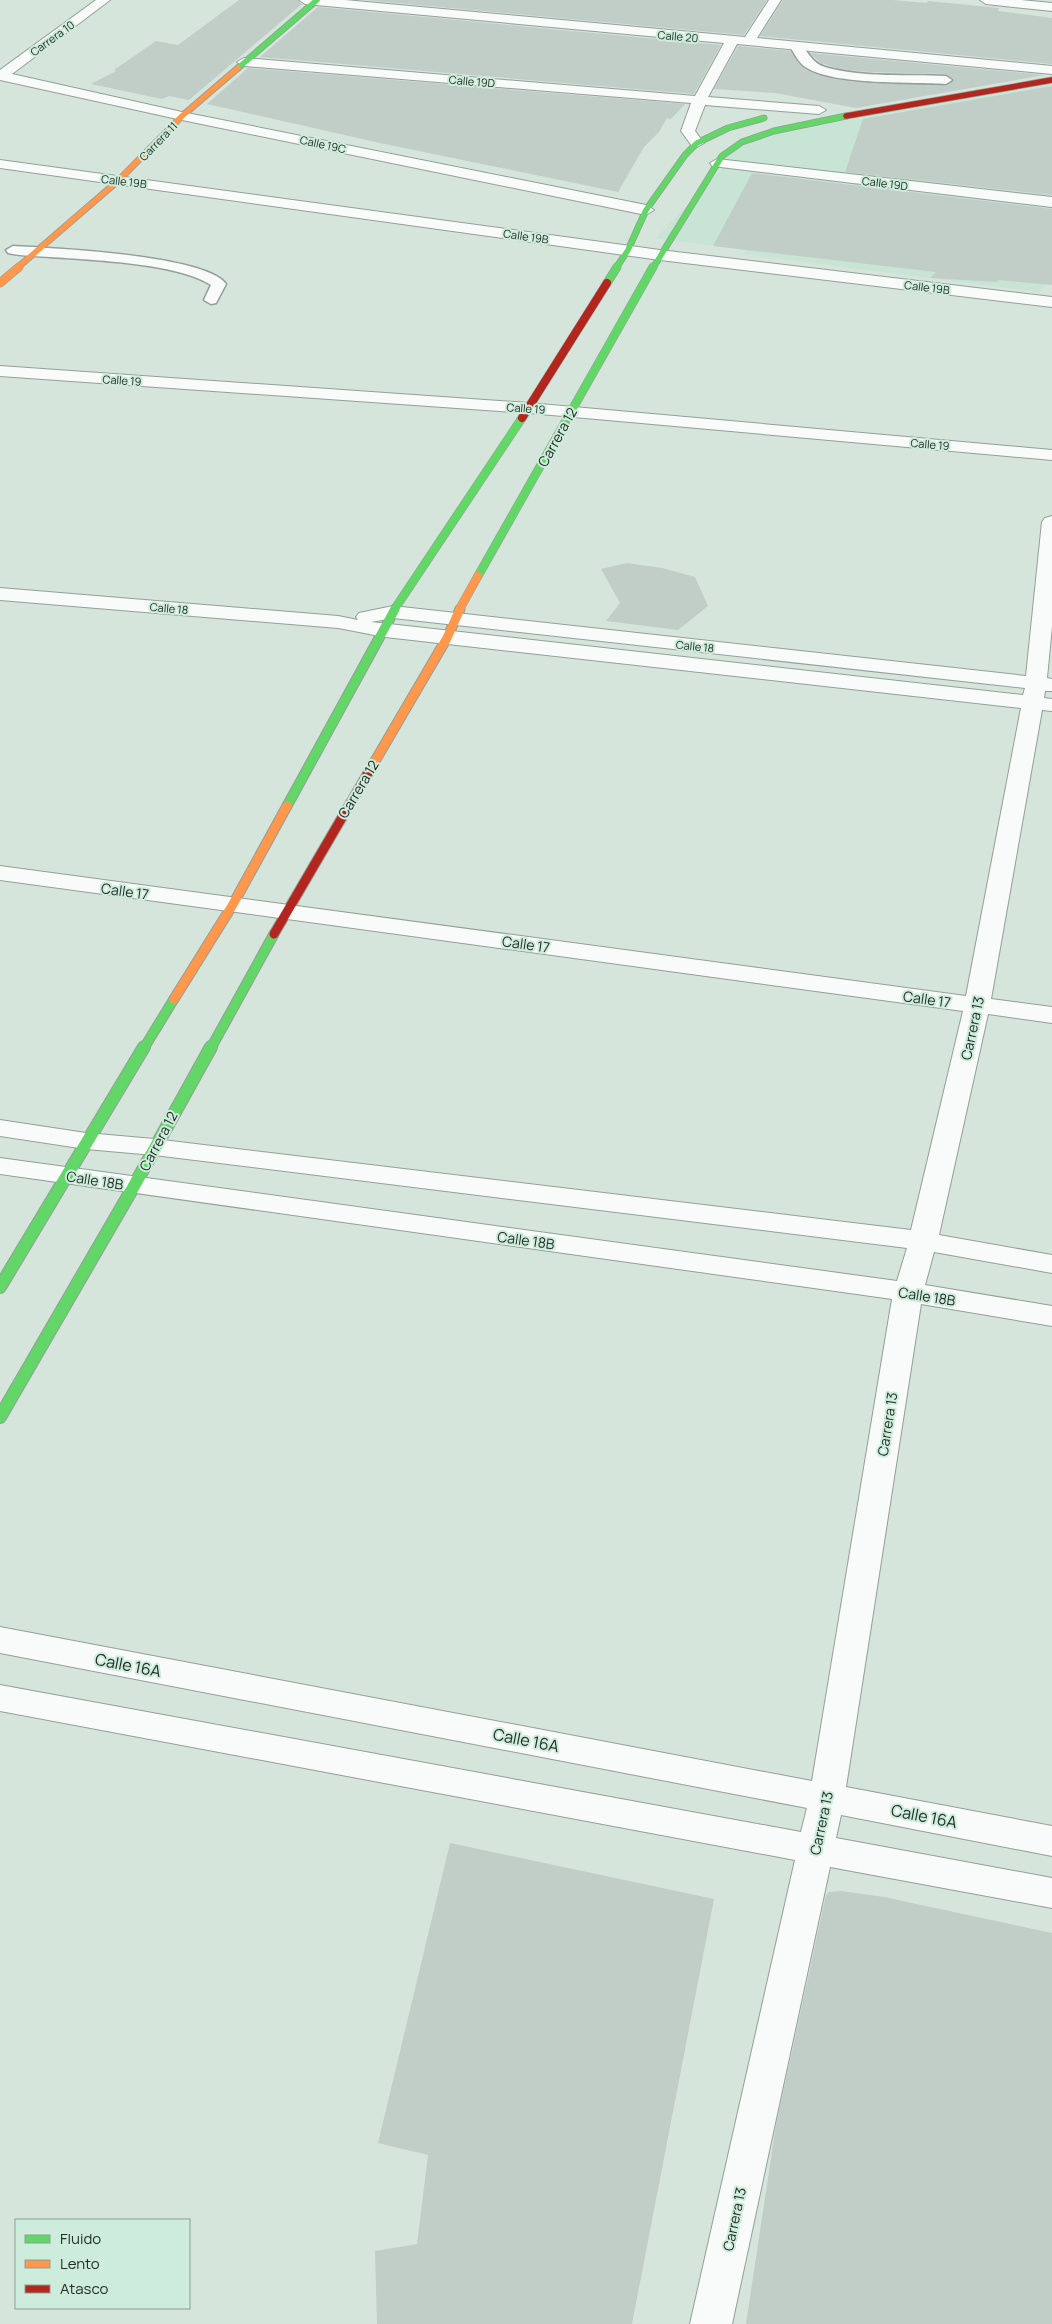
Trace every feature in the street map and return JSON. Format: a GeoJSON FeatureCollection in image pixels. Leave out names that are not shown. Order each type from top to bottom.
{"type":"FeatureCollection","features":[{"type":"Feature","properties":{"kind":"street","name":"Carrera 10"},"geometry":{"type":"LineString","coordinates":[[0,76],[104,0]]}},
{"type":"Feature","properties":{"kind":"street","name":"Carrera 11"},"geometry":{"type":"LineString","coordinates":[[0,283],[119,180],[177,114],[299,0]]}},
{"type":"Feature","properties":{"kind":"street","name":"Carrera 11"},"geometry":{"type":"LineString","coordinates":[[156,125],[177,114],[244,62],[312,0]]}},
{"type":"Feature","properties":{"kind":"street","name":"Calle 20"},"geometry":{"type":"LineString","coordinates":[[312,0],[1052,70]]}},
{"type":"Feature","properties":{"kind":"street"},"geometry":{"type":"LineString","coordinates":[[748,42],[775,0]]}},
{"type":"Feature","properties":{"kind":"street"},"geometry":{"type":"LineString","coordinates":[[986,0],[1052,8]]}},
{"type":"Feature","properties":{"kind":"street"},"geometry":{"type":"LineString","coordinates":[[697,143],[688,131],[700,99],[732,41]]}},
{"type":"Feature","properties":{"kind":"street","name":"Calle 19D"},"geometry":{"type":"LineString","coordinates":[[244,62],[818,110]]}},
{"type":"Feature","properties":{"kind":"street"},"geometry":{"type":"LineString","coordinates":[[0,1287],[86,1141],[232,906],[393,612],[529,408],[628,250],[646,210],[685,155],[697,143],[716,132],[742,124],[1052,70]]}},
{"type":"Feature","properties":{"kind":"street","name":"Calle 19C"},"geometry":{"type":"LineString","coordinates":[[0,76],[646,210]]}},
{"type":"Feature","properties":{"kind":"street","name":"Carrera 12"},"geometry":{"type":"LineString","coordinates":[[0,1417],[134,1186],[286,912],[450,628],[660,255],[722,156],[742,142],[774,131],[887,108],[1052,80]]}},
{"type":"Feature","properties":{"kind":"street","name":"Calle 19D"},"geometry":{"type":"LineString","coordinates":[[717,163],[1052,202]]}},
{"type":"Feature","properties":{"kind":"street","name":"Calle 19B"},"geometry":{"type":"LineString","coordinates":[[0,164],[660,255],[1052,302]]}},
{"type":"Feature","properties":{"kind":"street"},"geometry":{"type":"LineString","coordinates":[[82,190],[111,164]]}},
{"type":"Feature","properties":{"kind":"street"},"geometry":{"type":"LineString","coordinates":[[9,252],[26,238]]}},
{"type":"Feature","properties":{"kind":"street","name":"Calle 19"},"geometry":{"type":"LineString","coordinates":[[0,371],[529,408],[1052,455]]}},
{"type":"Feature","properties":{"kind":"street","name":"Carrera 13"},"geometry":{"type":"LineString","coordinates":[[711,2324],[827,1797],[908,1292],[923,1241],[977,1005],[1043,694],[1052,522]]}},
{"type":"Feature","properties":{"kind":"street","name":"Calle 18"},"geometry":{"type":"LineString","coordinates":[[0,594],[338,622],[384,631],[450,628],[1043,694]]}},
{"type":"Feature","properties":{"kind":"street","name":"Calle 18"},"geometry":{"type":"LineString","coordinates":[[338,622],[393,612],[450,628]]}},
{"type":"Feature","properties":{"kind":"street","name":"Calle 17"},"geometry":{"type":"LineString","coordinates":[[0,873],[232,906],[1052,1015]]}},
{"type":"Feature","properties":{"kind":"street"},"geometry":{"type":"LineString","coordinates":[[0,1128],[86,1141],[154,1147],[923,1241],[1052,1264]]}},
{"type":"Feature","properties":{"kind":"street","name":"Calle 18B"},"geometry":{"type":"LineString","coordinates":[[0,1166],[908,1292],[1052,1316]]}},
{"type":"Feature","properties":{"kind":"street","name":"Calle 16A"},"geometry":{"type":"LineString","coordinates":[[0,1640],[1052,1841]]}},
{"type":"Feature","properties":{"kind":"street"},"geometry":{"type":"LineString","coordinates":[[0,1698],[1052,1893]]}},
{"type":"Feature","properties":{"kind":"lane"},"geometry":{"type":"LineString","coordinates":[[796,46],[807,63],[818,69],[846,74],[946,80]]}},
{"type":"Feature","properties":{"kind":"lane"},"geometry":{"type":"LineString","coordinates":[[896,56],[958,86]]}},
{"type":"Feature","properties":{"kind":"lane"},"geometry":{"type":"LineString","coordinates":[[9,252],[37,252],[157,264],[203,273],[216,280],[219,284],[210,300]]}},
{"type":"Feature","properties":{"kind":"shaded area"},"geometry":{"type":"Polygon","coordinates":[[[1052,82],[1052,204],[717,161],[762,135],[1052,82]]]}},
{"type":"Feature","properties":{"kind":"shaded area"},"geometry":{"type":"Polygon","coordinates":[[[723,168],[1052,207],[1052,273],[1040,292],[743,254],[746,250],[656,238],[723,168]]]}},
{"type":"Feature","properties":{"kind":"building"},"geometry":{"type":"Polygon","coordinates":[[[239,0],[297,0],[302,4],[189,100],[169,96],[162,99],[91,84],[116,71],[114,70],[156,41],[178,45],[239,0]]]}},
{"type":"Feature","properties":{"kind":"building"},"geometry":{"type":"Polygon","coordinates":[[[365,0],[767,0],[744,35],[365,0]]]}},
{"type":"Feature","properties":{"kind":"building"},"geometry":{"type":"Polygon","coordinates":[[[783,0],[892,0],[927,3],[928,1],[999,8],[998,11],[1052,18],[1052,64],[760,36],[783,0]]]}},
{"type":"Feature","properties":{"kind":"building"},"geometry":{"type":"Polygon","coordinates":[[[318,7],[721,45],[694,94],[260,57],[318,7]]]}},
{"type":"Feature","properties":{"kind":"building"},"geometry":{"type":"Polygon","coordinates":[[[738,46],[790,51],[806,70],[819,75],[854,82],[946,86],[954,79],[946,74],[870,72],[840,69],[821,63],[810,53],[1045,75],[856,108],[775,93],[714,89],[738,46]]]}},
{"type":"Feature","properties":{"kind":"building"},"geometry":{"type":"Polygon","coordinates":[[[248,68],[685,104],[671,119],[667,118],[659,132],[644,147],[618,192],[380,143],[207,104],[248,68]]]}},
{"type":"Feature","properties":{"kind":"building"},"geometry":{"type":"Polygon","coordinates":[[[1052,86],[1052,195],[845,172],[863,119],[1052,86]]]}},
{"type":"Feature","properties":{"kind":"building"},"geometry":{"type":"Polygon","coordinates":[[[752,173],[1052,209],[1052,285],[998,280],[997,282],[930,278],[936,272],[713,246],[752,173]]]}},
{"type":"Feature","properties":{"kind":"building"},"geometry":{"type":"Polygon","coordinates":[[[627,563],[662,568],[695,577],[708,606],[678,630],[606,621],[620,603],[601,569],[627,563]]]}},
{"type":"Feature","properties":{"kind":"building"},"geometry":{"type":"Polygon","coordinates":[[[450,1843],[714,1899],[632,2324],[377,2324],[375,2251],[417,2244],[428,2155],[378,2143],[450,1843]]]}},
{"type":"Feature","properties":{"kind":"building"},"geometry":{"type":"Polygon","coordinates":[[[841,1891],[884,1897],[1052,1933],[1052,2324],[746,2324],[776,2125],[826,1895],[829,1892],[841,1891]]]}},
{"type":"Feature","properties":{"kind":"traffic: fast"},"geometry":{"type":"LineString","coordinates":[[238,68],[317,0]]}},
{"type":"Feature","properties":{"kind":"traffic: fast"},"geometry":{"type":"LineString","coordinates":[[478,576],[660,255],[722,156],[742,142],[774,131],[846,116]]}},
{"type":"Feature","properties":{"kind":"traffic: fast"},"geometry":{"type":"LineString","coordinates":[[607,283],[628,250],[646,210],[685,155],[697,143],[728,128],[764,118]]}},
{"type":"Feature","properties":{"kind":"traffic: fast"},"geometry":{"type":"LineString","coordinates":[[287,806],[393,612],[522,418]]}},
{"type":"Feature","properties":{"kind":"traffic: fast"},"geometry":{"type":"LineString","coordinates":[[0,1417],[134,1186],[274,934]]}},
{"type":"Feature","properties":{"kind":"traffic: fast"},"geometry":{"type":"LineString","coordinates":[[0,1287],[86,1141],[174,999]]}},
{"type":"Feature","properties":{"kind":"traffic: slow"},"geometry":{"type":"LineString","coordinates":[[0,283],[119,180],[182,116],[238,68]]}},
{"type":"Feature","properties":{"kind":"traffic: slow"},"geometry":{"type":"LineString","coordinates":[[368,773],[447,638],[454,619],[478,576]]}},
{"type":"Feature","properties":{"kind":"traffic: slow"},"geometry":{"type":"LineString","coordinates":[[174,999],[232,906],[287,806]]}},
{"type":"Feature","properties":{"kind":"traffic: jam"},"geometry":{"type":"LineString","coordinates":[[846,116],[1052,80]]}},
{"type":"Feature","properties":{"kind":"traffic: jam"},"geometry":{"type":"LineString","coordinates":[[522,418],[607,283]]}},
{"type":"Feature","properties":{"kind":"traffic: jam"},"geometry":{"type":"LineString","coordinates":[[274,934],[368,773]]}}]}
